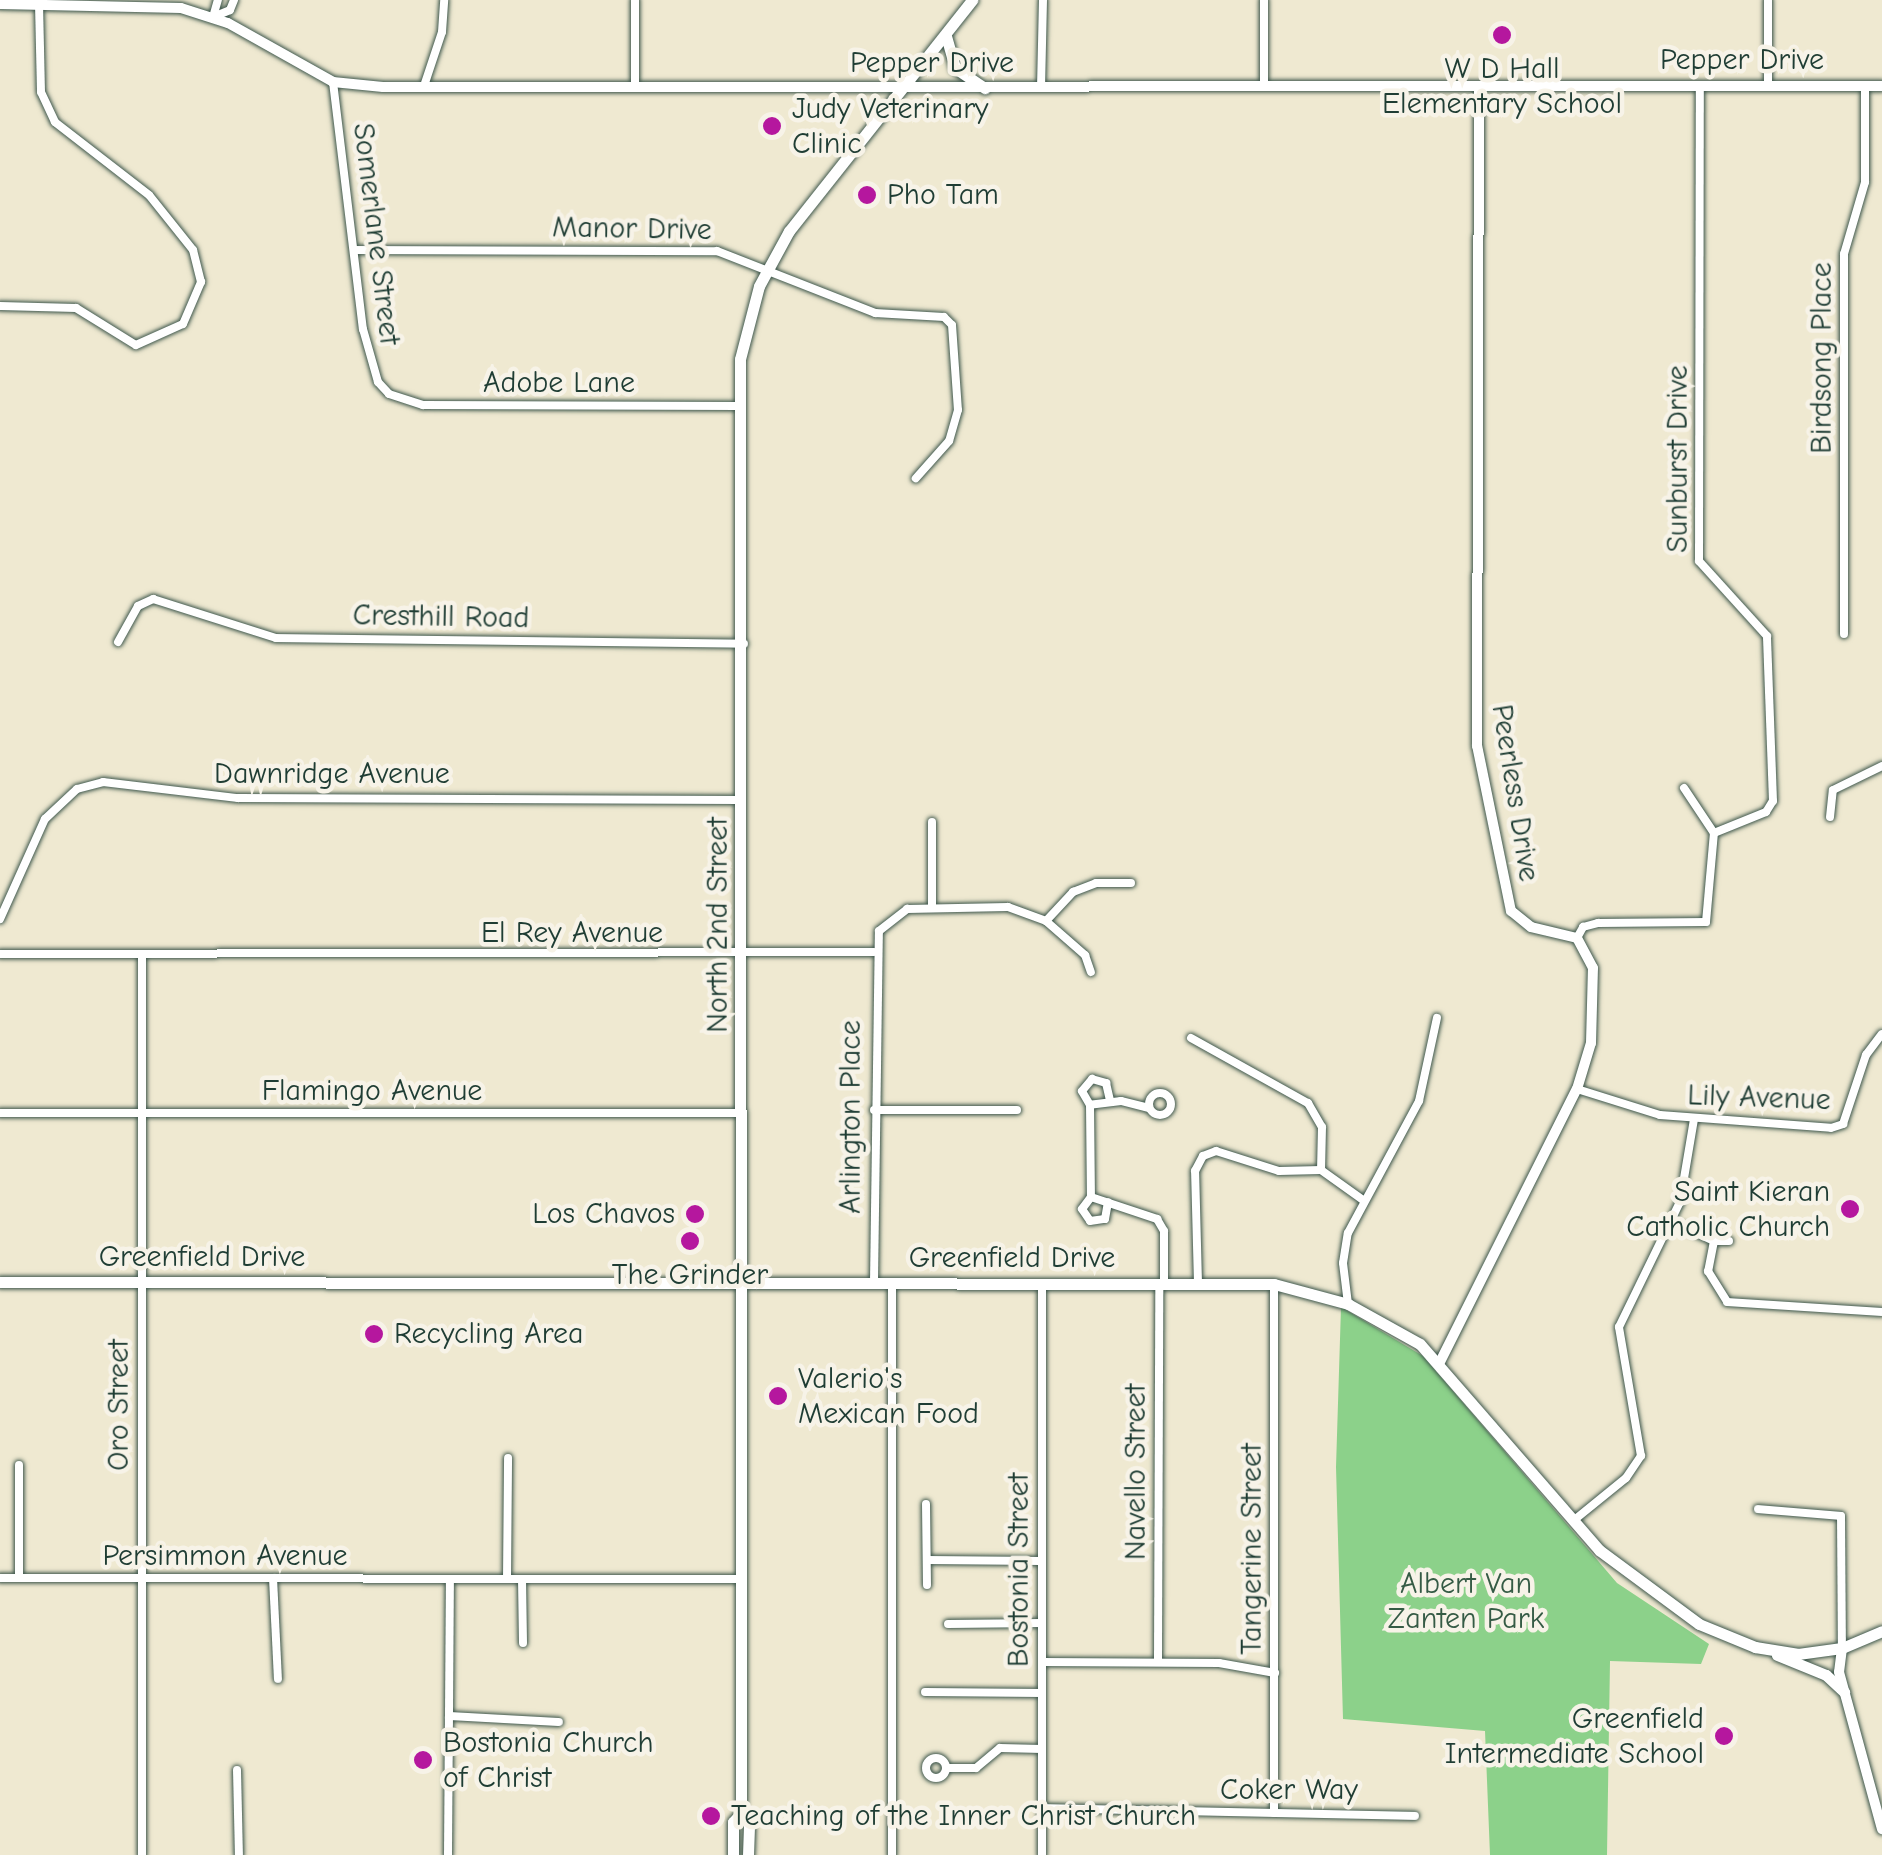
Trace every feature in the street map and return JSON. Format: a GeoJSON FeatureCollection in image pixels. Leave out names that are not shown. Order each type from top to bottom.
{"type":"FeatureCollection","features":[{"type":"Feature","properties":{"kind":"main road","name":"North 2nd Street"},"geometry":{"type":"LineString","coordinates":[[733,1855],[733,1822],[741,1813],[744,1579],[744,644],[739,406],[746,324],[767,268],[972,0]]}},
{"type":"Feature","properties":{"kind":"main road"},"geometry":{"type":"LineString","coordinates":[[946,36],[955,68],[985,88]]}},
{"type":"Feature","properties":{"kind":"main road","name":"Greenfield Drive"},"geometry":{"type":"LineString","coordinates":[[0,1282],[744,1280],[1274,1284],[1348,1304],[1440,1362],[1573,1521],[1658,1600],[1769,1650],[1842,1648],[1882,1632]]}},
{"type":"Feature","properties":{"kind":"main road"},"geometry":{"type":"LineString","coordinates":[[1769,1650],[1826,1675],[1844,1692]]}},
{"type":"Feature","properties":{"kind":"main road","name":"North 2nd Street"},"geometry":{"type":"LineString","coordinates":[[741,1813],[749,1822],[748,1855]]}},
{"type":"Feature","properties":{"kind":"street"},"geometry":{"type":"LineString","coordinates":[[213,17],[218,0]]}},
{"type":"Feature","properties":{"kind":"street"},"geometry":{"type":"LineString","coordinates":[[213,17],[230,10],[234,0]]}},
{"type":"Feature","properties":{"kind":"street"},"geometry":{"type":"LineString","coordinates":[[424,86],[442,32],[444,0]]}},
{"type":"Feature","properties":{"kind":"street"},"geometry":{"type":"LineString","coordinates":[[635,0],[635,85]]}},
{"type":"Feature","properties":{"kind":"street"},"geometry":{"type":"LineString","coordinates":[[1041,88],[1043,0]]}},
{"type":"Feature","properties":{"kind":"street"},"geometry":{"type":"LineString","coordinates":[[1264,0],[1264,86]]}},
{"type":"Feature","properties":{"kind":"street"},"geometry":{"type":"LineString","coordinates":[[1768,0],[1768,86]]}},
{"type":"Feature","properties":{"kind":"street","name":"Pepper Drive"},"geometry":{"type":"LineString","coordinates":[[0,4],[164,6],[213,17],[333,82],[424,86],[905,89],[1882,86]]}},
{"type":"Feature","properties":{"kind":"street"},"geometry":{"type":"LineString","coordinates":[[0,306],[76,308],[136,345],[183,324],[200,282],[194,250],[149,195],[55,122],[41,92],[39,4]]}},
{"type":"Feature","properties":{"kind":"street","name":"Somerlane Street"},"geometry":{"type":"LineString","coordinates":[[333,82],[363,329],[383,389]]}},
{"type":"Feature","properties":{"kind":"street","name":"Peerless Drive"},"geometry":{"type":"LineString","coordinates":[[1479,86],[1477,746],[1511,911],[1530,927],[1578,938]]}},
{"type":"Feature","properties":{"kind":"street","name":"Sunburst Drive"},"geometry":{"type":"LineString","coordinates":[[1700,86],[1699,561],[1767,636],[1774,801],[1766,812],[1714,833]]}},
{"type":"Feature","properties":{"kind":"street","name":"Birdsong Place"},"geometry":{"type":"LineString","coordinates":[[1844,634],[1844,254],[1865,182],[1865,86]]}},
{"type":"Feature","properties":{"kind":"street","name":"Manor Drive"},"geometry":{"type":"LineString","coordinates":[[356,250],[688,250],[767,268],[875,313],[944,317],[952,325],[958,410],[949,442],[916,478]]}},
{"type":"Feature","properties":{"kind":"street","name":"Adobe Lane"},"geometry":{"type":"LineString","coordinates":[[383,389],[423,406],[739,406]]}},
{"type":"Feature","properties":{"kind":"street","name":"Cresthill Road"},"geometry":{"type":"LineString","coordinates":[[118,642],[145,602],[162,600],[223,626],[276,638],[744,644]]}},
{"type":"Feature","properties":{"kind":"street"},"geometry":{"type":"LineString","coordinates":[[1830,817],[1833,790],[1882,766]]}},
{"type":"Feature","properties":{"kind":"street","name":"Dawnridge Avenue"},"geometry":{"type":"LineString","coordinates":[[0,919],[45,819],[77,789],[103,782],[238,798],[743,800]]}},
{"type":"Feature","properties":{"kind":"street"},"geometry":{"type":"LineString","coordinates":[[1440,1362],[1577,1089],[1591,1042],[1594,968],[1578,938],[1583,927],[1598,923],[1706,922],[1714,833],[1684,788]]}},
{"type":"Feature","properties":{"kind":"street"},"geometry":{"type":"LineString","coordinates":[[932,822],[932,908]]}},
{"type":"Feature","properties":{"kind":"street"},"geometry":{"type":"LineString","coordinates":[[1046,922],[1073,892],[1096,883],[1132,883]]}},
{"type":"Feature","properties":{"kind":"street"},"geometry":{"type":"LineString","coordinates":[[874,952],[879,931],[898,912],[1008,908],[1046,922],[1085,955],[1091,972]]}},
{"type":"Feature","properties":{"kind":"street","name":"El Rey Avenue"},"geometry":{"type":"LineString","coordinates":[[0,954],[874,952]]}},
{"type":"Feature","properties":{"kind":"street","name":"Arlington Place"},"geometry":{"type":"LineString","coordinates":[[874,952],[874,1282]]}},
{"type":"Feature","properties":{"kind":"street","name":"Oro Street"},"geometry":{"type":"LineString","coordinates":[[142,956],[142,1855]]}},
{"type":"Feature","properties":{"kind":"street"},"geometry":{"type":"LineString","coordinates":[[1348,1304],[1345,1247],[1362,1200],[1419,1101],[1437,1018]]}},
{"type":"Feature","properties":{"kind":"street","name":"Lily Avenue"},"geometry":{"type":"LineString","coordinates":[[1577,1089],[1694,1119],[1844,1124],[1866,1055],[1882,1034]]}},
{"type":"Feature","properties":{"kind":"street"},"geometry":{"type":"LineString","coordinates":[[1191,1038],[1308,1103],[1322,1127],[1321,1170]]}},
{"type":"Feature","properties":{"kind":"street"},"geometry":{"type":"LineString","coordinates":[[1091,1196],[1108,1202],[1105,1220],[1090,1222],[1082,1208],[1091,1196],[1090,1105],[1082,1092],[1092,1079],[1106,1083],[1110,1101]]}},
{"type":"Feature","properties":{"kind":"street"},"geometry":{"type":"LineString","coordinates":[[1090,1105],[1110,1101],[1150,1108]]}},
{"type":"Feature","properties":{"kind":"street"},"geometry":{"type":"LineString","coordinates":[[874,1110],[1017,1110]]}},
{"type":"Feature","properties":{"kind":"street","name":"Flamingo Avenue"},"geometry":{"type":"LineString","coordinates":[[0,1113],[744,1113]]}},
{"type":"Feature","properties":{"kind":"street"},"geometry":{"type":"LineString","coordinates":[[1573,1521],[1626,1478],[1641,1456],[1619,1327],[1687,1178],[1694,1119]]}},
{"type":"Feature","properties":{"kind":"street"},"geometry":{"type":"LineString","coordinates":[[1198,1283],[1195,1170],[1203,1156],[1216,1152],[1278,1171],[1321,1170],[1362,1200]]}},
{"type":"Feature","properties":{"kind":"street","name":"Navello Street"},"geometry":{"type":"LineString","coordinates":[[1108,1202],[1162,1226],[1158,1662]]}},
{"type":"Feature","properties":{"kind":"street"},"geometry":{"type":"LineString","coordinates":[[1670,1221],[1714,1241],[1728,1241]]}},
{"type":"Feature","properties":{"kind":"street"},"geometry":{"type":"LineString","coordinates":[[1714,1241],[1708,1270],[1728,1302],[1882,1312]]}},
{"type":"Feature","properties":{"kind":"street"},"geometry":{"type":"LineString","coordinates":[[892,1282],[892,1855]]}},
{"type":"Feature","properties":{"kind":"street","name":"Bostonia Street"},"geometry":{"type":"LineString","coordinates":[[1042,1284],[1042,1855]]}},
{"type":"Feature","properties":{"kind":"street","name":"Tangerine Street"},"geometry":{"type":"LineString","coordinates":[[1274,1284],[1274,1813]]}},
{"type":"Feature","properties":{"kind":"street"},"geometry":{"type":"LineString","coordinates":[[508,1458],[507,1578],[744,1579]]}},
{"type":"Feature","properties":{"kind":"street"},"geometry":{"type":"LineString","coordinates":[[18,1464],[18,1578]]}},
{"type":"Feature","properties":{"kind":"street"},"geometry":{"type":"LineString","coordinates":[[926,1504],[927,1585]]}},
{"type":"Feature","properties":{"kind":"street"},"geometry":{"type":"LineString","coordinates":[[1758,1509],[1840,1516],[1844,1692],[1882,1829]]}},
{"type":"Feature","properties":{"kind":"street"},"geometry":{"type":"LineString","coordinates":[[927,1560],[1041,1561]]}},
{"type":"Feature","properties":{"kind":"street","name":"Persimmon Avenue"},"geometry":{"type":"LineString","coordinates":[[0,1578],[507,1578]]}},
{"type":"Feature","properties":{"kind":"street"},"geometry":{"type":"LineString","coordinates":[[273,1578],[278,1678]]}},
{"type":"Feature","properties":{"kind":"street"},"geometry":{"type":"LineString","coordinates":[[448,1855],[450,1578]]}},
{"type":"Feature","properties":{"kind":"street"},"geometry":{"type":"LineString","coordinates":[[522,1578],[523,1643]]}},
{"type":"Feature","properties":{"kind":"street"},"geometry":{"type":"LineString","coordinates":[[948,1624],[1042,1624]]}},
{"type":"Feature","properties":{"kind":"street"},"geometry":{"type":"LineString","coordinates":[[1042,1662],[1158,1662],[1275,1673]]}},
{"type":"Feature","properties":{"kind":"street"},"geometry":{"type":"LineString","coordinates":[[925,1692],[1042,1693]]}},
{"type":"Feature","properties":{"kind":"street"},"geometry":{"type":"LineString","coordinates":[[449,1716],[560,1722]]}},
{"type":"Feature","properties":{"kind":"street"},"geometry":{"type":"LineString","coordinates":[[946,1768],[976,1768],[1000,1748],[1042,1749]]}},
{"type":"Feature","properties":{"kind":"street"},"geometry":{"type":"LineString","coordinates":[[237,1770],[239,1855]]}},
{"type":"Feature","properties":{"kind":"street","name":"Coker Way"},"geometry":{"type":"LineString","coordinates":[[1042,1808],[1415,1816]]}},
{"type":"Feature","properties":{"kind":"green space","name":"Albert Van Zanten Park"},"geometry":{"type":"Polygon","coordinates":[[[1341,1307],[1423,1356],[1617,1583],[1709,1644],[1701,1664],[1610,1661],[1607,1855],[1490,1855],[1485,1731],[1343,1719],[1336,1467],[1341,1307]]]}},
{"type":"Feature","properties":{"kind":"place","name":"W D Hall Elementary School"},"geometry":{"type":"Point","coordinates":[1502,35]}},
{"type":"Feature","properties":{"kind":"place","name":"Judy Veterinary Clinic"},"geometry":{"type":"Point","coordinates":[772,126]}},
{"type":"Feature","properties":{"kind":"place","name":"Pho Tam"},"geometry":{"type":"Point","coordinates":[867,195]}},
{"type":"Feature","properties":{"kind":"place","name":"Saint Kieran Catholic Church"},"geometry":{"type":"Point","coordinates":[1850,1209]}},
{"type":"Feature","properties":{"kind":"place","name":"Los Chavos"},"geometry":{"type":"Point","coordinates":[695,1214]}},
{"type":"Feature","properties":{"kind":"place","name":"The Grinder"},"geometry":{"type":"Point","coordinates":[690,1241]}},
{"type":"Feature","properties":{"kind":"place","name":"Recycling Area"},"geometry":{"type":"Point","coordinates":[374,1334]}},
{"type":"Feature","properties":{"kind":"place","name":"Valerio's Mexican Food"},"geometry":{"type":"Point","coordinates":[778,1396]}},
{"type":"Feature","properties":{"kind":"place","name":"Greenfield Intermediate School"},"geometry":{"type":"Point","coordinates":[1724,1736]}},
{"type":"Feature","properties":{"kind":"place","name":"Bostonia Church of Christ"},"geometry":{"type":"Point","coordinates":[423,1760]}},
{"type":"Feature","properties":{"kind":"place","name":"Teaching of the Inner Christ Church"},"geometry":{"type":"Point","coordinates":[711,1816]}}]}
